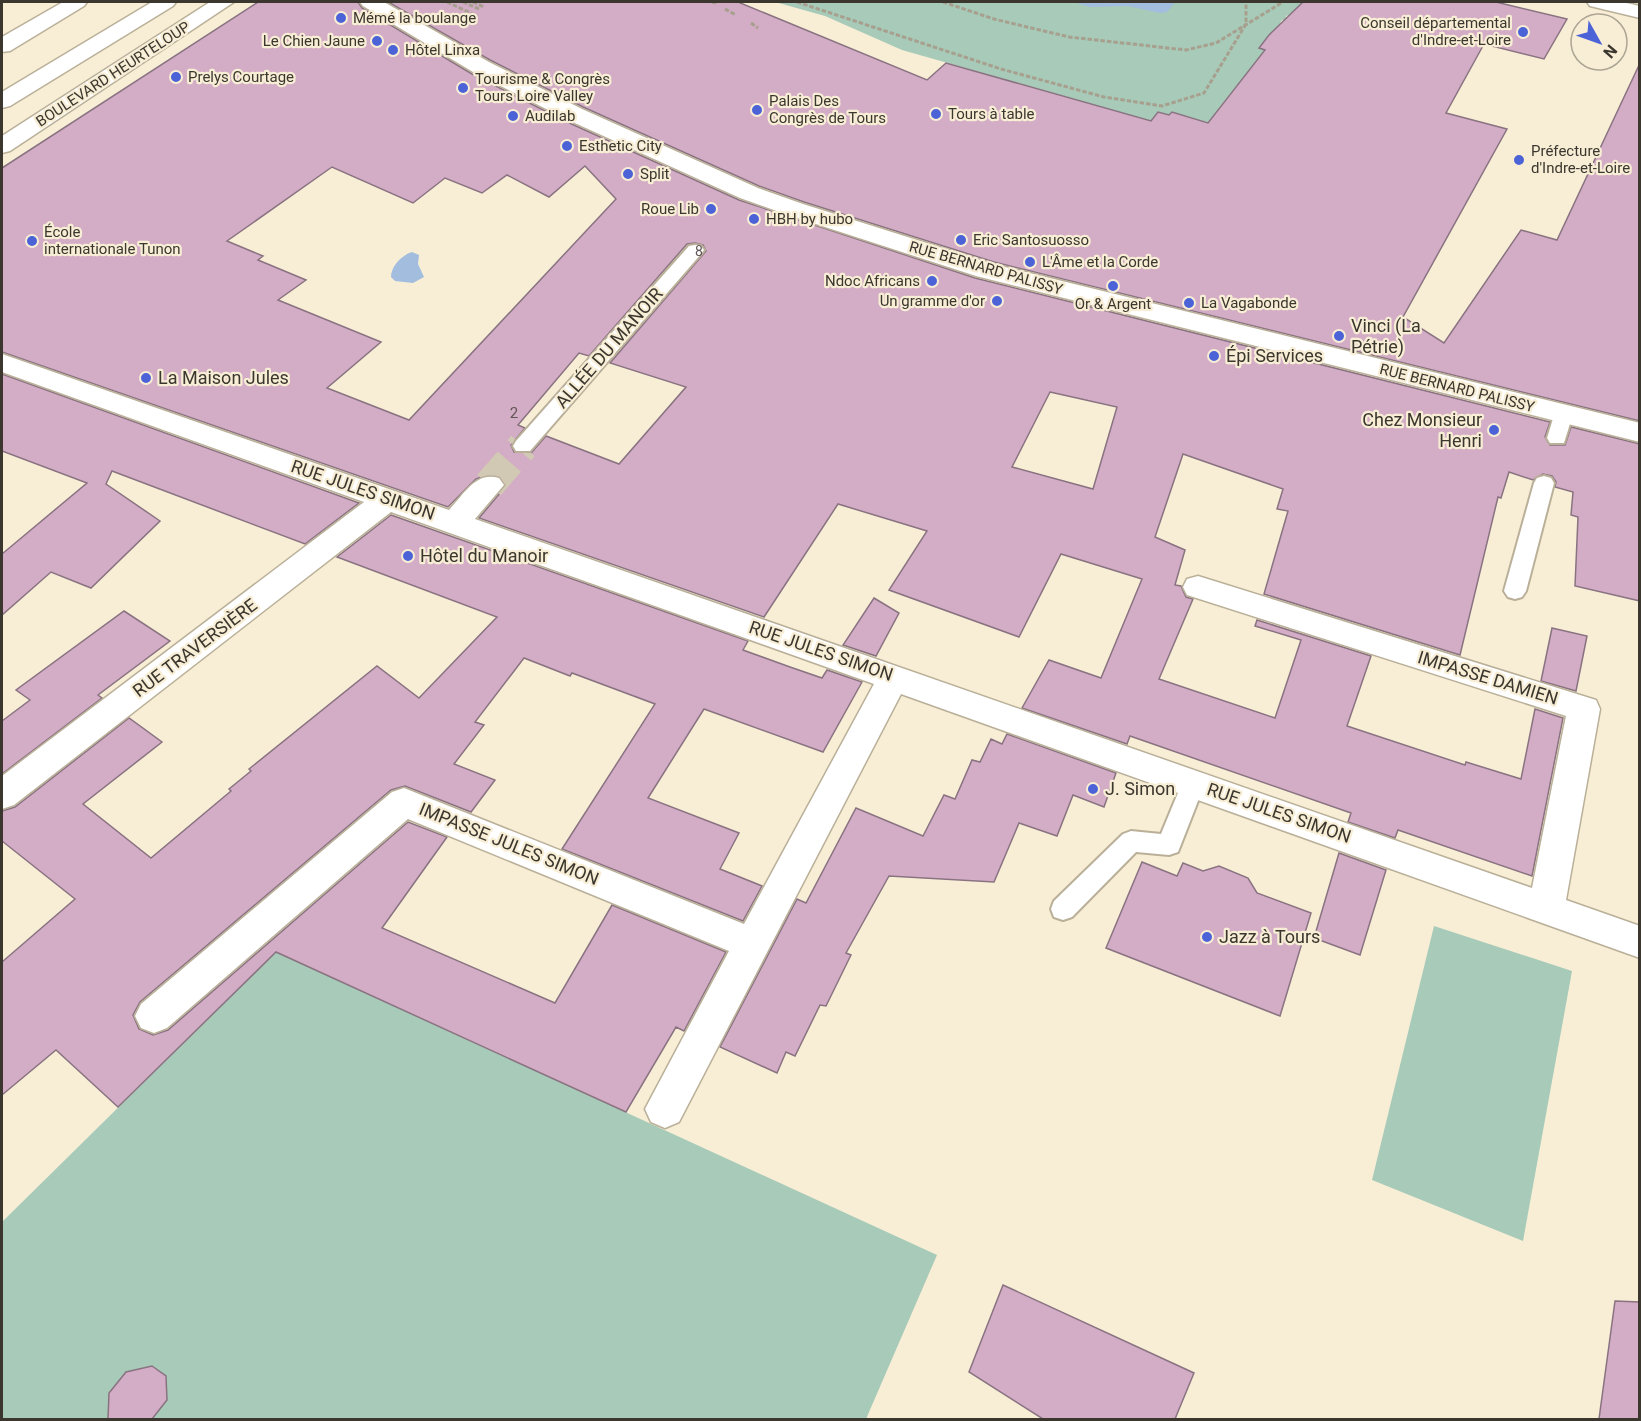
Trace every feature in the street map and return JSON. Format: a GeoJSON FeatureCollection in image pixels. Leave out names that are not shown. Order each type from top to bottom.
{"type":"FeatureCollection","features":[{"type":"Feature","properties":{"kind":"street"},"geometry":{"type":"LineString","coordinates":[[2,46],[76,2]]}},
{"type":"Feature","properties":{"kind":"street","name":"BOULEVARD HEURTELOUP"},"geometry":{"type":"LineString","coordinates":[[2,101],[166,2]]}},
{"type":"Feature","properties":{"kind":"street","name":"BOULEVARD HEURTELOUP"},"geometry":{"type":"LineString","coordinates":[[2,146],[224,2]]}},
{"type":"Feature","properties":{"kind":"street","name":"RUE BERNARD PALISSY"},"geometry":{"type":"LineString","coordinates":[[370,2],[481,68],[742,199],[985,270],[1560,426],[1640,433]]}},
{"type":"Feature","properties":{"kind":"street"},"geometry":{"type":"LineString","coordinates":[[1597,2],[1634,10]]}},
{"type":"Feature","properties":{"kind":"street","name":"RUE JULES SIMON"},"geometry":{"type":"LineString","coordinates":[[2,363],[1640,942]]}},
{"type":"Feature","properties":{"kind":"street"},"geometry":{"type":"LineString","coordinates":[[455,522],[489,485]]}},
{"type":"Feature","properties":{"kind":"street","name":"RUE TRAVERSIÈRE"},"geometry":{"type":"LineString","coordinates":[[2,795],[369,515],[387,498]]}},
{"type":"Feature","properties":{"kind":"street","name":"IMPASSE DAMIEN"},"geometry":{"type":"LineString","coordinates":[[1198,587],[1584,709],[1546,908]]}},
{"type":"Feature","properties":{"kind":"street"},"geometry":{"type":"LineString","coordinates":[[665,1109],[894,677]]}},
{"type":"Feature","properties":{"kind":"street","name":"IMPASSE JULES SIMON"},"geometry":{"type":"LineString","coordinates":[[154,1016],[404,802],[753,944]]}},
{"type":"Feature","properties":{"kind":"lane","name":"ALLÉE DU MANOIR"},"geometry":{"type":"LineString","coordinates":[[523,446],[695,250]]}},
{"type":"Feature","properties":{"kind":"lane"},"geometry":{"type":"LineString","coordinates":[[1515,591],[1544,483]]}},
{"type":"Feature","properties":{"kind":"lane"},"geometry":{"type":"LineString","coordinates":[[1063,909],[1131,841],[1169,845],[1193,783]]}},
{"type":"Feature","properties":{"kind":"path"},"geometry":{"type":"LineString","coordinates":[[447,2],[477,16]]}},
{"type":"Feature","properties":{"kind":"path"},"geometry":{"type":"LineString","coordinates":[[468,4],[463,2],[479,9]]}},
{"type":"Feature","properties":{"kind":"path"},"geometry":{"type":"LineString","coordinates":[[473,2],[484,7]]}},
{"type":"Feature","properties":{"kind":"path"},"geometry":{"type":"LineString","coordinates":[[797,2],[1001,69],[1104,97],[1162,106],[1204,93],[1246,24],[1246,2]]}},
{"type":"Feature","properties":{"kind":"path"},"geometry":{"type":"LineString","coordinates":[[943,2],[996,20],[1086,42],[1177,50],[1207,46],[1269,13],[1283,2]]}},
{"type":"Feature","properties":{"kind":"path"},"geometry":{"type":"LineString","coordinates":[[725,9],[736,15]]}},
{"type":"Feature","properties":{"kind":"path"},"geometry":{"type":"LineString","coordinates":[[751,23],[758,28]]}},
{"type":"Feature","properties":{"kind":"green space"},"geometry":{"type":"Polygon","coordinates":[[[775,2],[1302,2],[1292,15],[1285,16],[1289,18],[1287,21],[1282,20],[1280,23],[1284,24],[1260,48],[1265,50],[1219,108],[1220,126],[1172,112],[1169,115],[1158,112],[1151,121],[902,50],[825,16],[775,2]]]}},
{"type":"Feature","properties":{"kind":"green space"},"geometry":{"type":"Polygon","coordinates":[[[1434,926],[1572,971],[1523,1241],[1372,1180],[1434,926]]]}},
{"type":"Feature","properties":{"kind":"green space"},"geometry":{"type":"Polygon","coordinates":[[[276,952],[937,1255],[866,1419],[2,1420],[2,1222],[276,952]]]}},
{"type":"Feature","properties":{"kind":"water"},"geometry":{"type":"Polygon","coordinates":[[[1073,2],[1175,2],[1167,12],[1160,13],[1128,6],[1090,7],[1073,2]]]}},
{"type":"Feature","properties":{"kind":"water"},"geometry":{"type":"Polygon","coordinates":[[[412,252],[419,255],[418,264],[424,277],[413,283],[395,281],[391,273],[395,265],[401,258],[412,252]]]}},
{"type":"Feature","properties":{"kind":"building"},"geometry":{"type":"Polygon","coordinates":[[[258,2],[358,2],[362,8],[472,74],[565,121],[739,200],[975,278],[1550,422],[1545,437],[1550,445],[1565,445],[1571,427],[1640,444],[1640,601],[1575,586],[1578,517],[1571,515],[1573,492],[1555,487],[1556,482],[1552,476],[1543,474],[1533,480],[1509,472],[1501,498],[1498,497],[1460,655],[1264,594],[1288,511],[1277,509],[1283,489],[1183,454],[1155,537],[1185,550],[1175,585],[1181,586],[1186,597],[1193,599],[1159,679],[1275,718],[1301,640],[1255,626],[1257,620],[1371,656],[1347,726],[1465,765],[1466,762],[1521,779],[1535,709],[1563,718],[1532,876],[1398,830],[1395,838],[1348,822],[1351,813],[1130,736],[1127,744],[1022,708],[1049,660],[1101,678],[1142,579],[1061,554],[1019,637],[889,590],[927,531],[838,504],[764,617],[479,518],[506,486],[499,476],[491,474],[476,479],[448,507],[2,352],[2,168],[258,2]],[[585,166],[549,197],[507,175],[482,193],[445,178],[413,203],[332,167],[227,241],[263,256],[258,260],[306,280],[278,300],[381,342],[327,388],[409,420],[616,199],[585,166]],[[687,244],[589,356],[579,353],[518,425],[525,428],[511,445],[514,452],[532,452],[546,436],[619,464],[686,387],[610,363],[706,251],[703,245],[687,244]],[[1050,392],[1012,467],[1093,489],[1117,407],[1050,392]]]}},
{"type":"Feature","properties":{"kind":"building"},"geometry":{"type":"Polygon","coordinates":[[[388,2],[738,2],[927,80],[946,63],[1151,121],[1158,112],[1169,115],[1172,112],[1208,123],[1265,50],[1259,48],[1269,35],[1303,2],[1496,2],[1567,19],[1544,59],[1484,44],[1446,113],[1507,129],[1403,317],[1444,343],[1521,230],[1557,240],[1640,63],[1640,421],[994,262],[804,202],[759,186],[583,107],[490,60],[388,2]]]}},
{"type":"Feature","properties":{"kind":"building"},"geometry":{"type":"Polygon","coordinates":[[[2,374],[359,503],[305,544],[112,471],[106,484],[160,521],[91,588],[51,572],[2,615],[2,554],[87,483],[2,451],[2,374]]]}},
{"type":"Feature","properties":{"kind":"building"},"geometry":{"type":"Polygon","coordinates":[[[391,515],[748,641],[743,650],[790,667],[822,678],[827,670],[862,682],[823,752],[704,709],[648,798],[739,833],[720,869],[762,886],[743,921],[562,849],[655,704],[524,658],[475,722],[484,725],[454,764],[495,780],[471,812],[405,786],[391,790],[140,1002],[133,1015],[139,1029],[153,1035],[168,1030],[408,822],[447,837],[382,928],[555,1003],[612,905],[726,952],[684,1031],[676,1027],[626,1112],[276,952],[118,1107],[56,1050],[2,1095],[2,962],[75,899],[2,841],[2,811],[15,807],[129,718],[162,742],[83,804],[151,858],[231,791],[229,789],[251,771],[249,769],[377,666],[419,698],[497,617],[337,557],[391,515]]]}},
{"type":"Feature","properties":{"kind":"building"},"geometry":{"type":"Polygon","coordinates":[[[874,598],[899,613],[876,656],[843,645],[874,598]]]}},
{"type":"Feature","properties":{"kind":"building"},"geometry":{"type":"Polygon","coordinates":[[[124,611],[170,641],[98,695],[102,698],[2,774],[2,721],[30,700],[16,690],[124,611]]]}},
{"type":"Feature","properties":{"kind":"building"},"geometry":{"type":"Polygon","coordinates":[[[1552,628],[1587,636],[1576,691],[1541,681],[1552,628]]]}},
{"type":"Feature","properties":{"kind":"building"},"geometry":{"type":"Polygon","coordinates":[[[1007,734],[1116,773],[1104,807],[1073,795],[1057,836],[1019,823],[994,882],[889,876],[846,953],[851,955],[826,1006],[820,1005],[795,1056],[786,1052],[777,1073],[720,1047],[797,899],[806,903],[856,808],[923,836],[944,795],[955,799],[972,760],[980,762],[991,739],[1002,744],[1007,734]]]}},
{"type":"Feature","properties":{"kind":"building"},"geometry":{"type":"Polygon","coordinates":[[[1339,853],[1386,870],[1360,955],[1314,938],[1339,853]]]}},
{"type":"Feature","properties":{"kind":"building","name":"Jazz à Tours"},"geometry":{"type":"Polygon","coordinates":[[[1142,862],[1177,876],[1183,863],[1203,871],[1219,866],[1248,878],[1257,893],[1311,913],[1280,1016],[1106,948],[1142,862]]]}},
{"type":"Feature","properties":{"kind":"building"},"geometry":{"type":"Polygon","coordinates":[[[1003,1285],[1194,1373],[1175,1419],[1043,1419],[969,1372],[1003,1285]]]}},
{"type":"Feature","properties":{"kind":"building"},"geometry":{"type":"Polygon","coordinates":[[[1615,1301],[1640,1302],[1640,1419],[1599,1419],[1615,1301]]]}},
{"type":"Feature","properties":{"kind":"building"},"geometry":{"type":"Polygon","coordinates":[[[152,1366],[166,1376],[167,1400],[152,1419],[108,1419],[109,1393],[126,1372],[152,1366]]]}},
{"type":"Feature","properties":{"kind":"tunnel"},"geometry":{"type":"LineString","coordinates":[[489,485],[523,446]]}},
{"type":"Feature","properties":{"kind":"place","name":"Mémé la boulange"},"geometry":{"type":"Point","coordinates":[341,18]}},
{"type":"Feature","properties":{"kind":"place","name":"Conseil départemental d'Indre-et-Loire"},"geometry":{"type":"Point","coordinates":[1523,32]}},
{"type":"Feature","properties":{"kind":"place","name":"Le Chien Jaune"},"geometry":{"type":"Point","coordinates":[377,41]}},
{"type":"Feature","properties":{"kind":"place","name":"Hôtel Linxa"},"geometry":{"type":"Point","coordinates":[393,50]}},
{"type":"Feature","properties":{"kind":"place","name":"Prelys Courtage"},"geometry":{"type":"Point","coordinates":[176,77]}},
{"type":"Feature","properties":{"kind":"place","name":"Tourisme & Congrès Tours Loire Valley"},"geometry":{"type":"Point","coordinates":[463,88]}},
{"type":"Feature","properties":{"kind":"place","name":"Palais Des Congrès de Tours"},"geometry":{"type":"Point","coordinates":[757,110]}},
{"type":"Feature","properties":{"kind":"place","name":"Tours à table"},"geometry":{"type":"Point","coordinates":[936,114]}},
{"type":"Feature","properties":{"kind":"place","name":"Audilab"},"geometry":{"type":"Point","coordinates":[513,116]}},
{"type":"Feature","properties":{"kind":"place","name":"Esthetic City"},"geometry":{"type":"Point","coordinates":[567,146]}},
{"type":"Feature","properties":{"kind":"place","name":"Préfecture d'Indre-et-Loire"},"geometry":{"type":"Point","coordinates":[1519,160]}},
{"type":"Feature","properties":{"kind":"place","name":"Split"},"geometry":{"type":"Point","coordinates":[628,174]}},
{"type":"Feature","properties":{"kind":"place","name":"Roue Lib"},"geometry":{"type":"Point","coordinates":[711,209]}},
{"type":"Feature","properties":{"kind":"place","name":"HBH by hubo"},"geometry":{"type":"Point","coordinates":[754,219]}},
{"type":"Feature","properties":{"kind":"place","name":"Eric Santosuosso"},"geometry":{"type":"Point","coordinates":[961,240]}},
{"type":"Feature","properties":{"kind":"place","name":"École internationale Tunon"},"geometry":{"type":"Point","coordinates":[32,241]}},
{"type":"Feature","properties":{"kind":"place","name":"L'Âme et la Corde"},"geometry":{"type":"Point","coordinates":[1030,262]}},
{"type":"Feature","properties":{"kind":"place","name":"Ndoc Africans"},"geometry":{"type":"Point","coordinates":[932,281]}},
{"type":"Feature","properties":{"kind":"place","name":"Or & Argent"},"geometry":{"type":"Point","coordinates":[1113,286]}},
{"type":"Feature","properties":{"kind":"place","name":"Un gramme d'or"},"geometry":{"type":"Point","coordinates":[997,301]}},
{"type":"Feature","properties":{"kind":"place","name":"La Vagabonde"},"geometry":{"type":"Point","coordinates":[1189,303]}},
{"type":"Feature","properties":{"kind":"place","name":"Vinci (La Pétrie)"},"geometry":{"type":"Point","coordinates":[1339,336]}},
{"type":"Feature","properties":{"kind":"place","name":"Épi Services"},"geometry":{"type":"Point","coordinates":[1214,356]}},
{"type":"Feature","properties":{"kind":"place","name":"La Maison Jules"},"geometry":{"type":"Point","coordinates":[146,378]}},
{"type":"Feature","properties":{"kind":"place","name":"Chez Monsieur Henri"},"geometry":{"type":"Point","coordinates":[1494,430]}},
{"type":"Feature","properties":{"kind":"place","name":"Hôtel du Manoir"},"geometry":{"type":"Point","coordinates":[408,556]}},
{"type":"Feature","properties":{"kind":"place","name":"J. Simon"},"geometry":{"type":"Point","coordinates":[1093,789]}},
{"type":"Feature","properties":{"kind":"place","name":"Jazz à Tours"},"geometry":{"type":"Point","coordinates":[1207,937]}}]}
